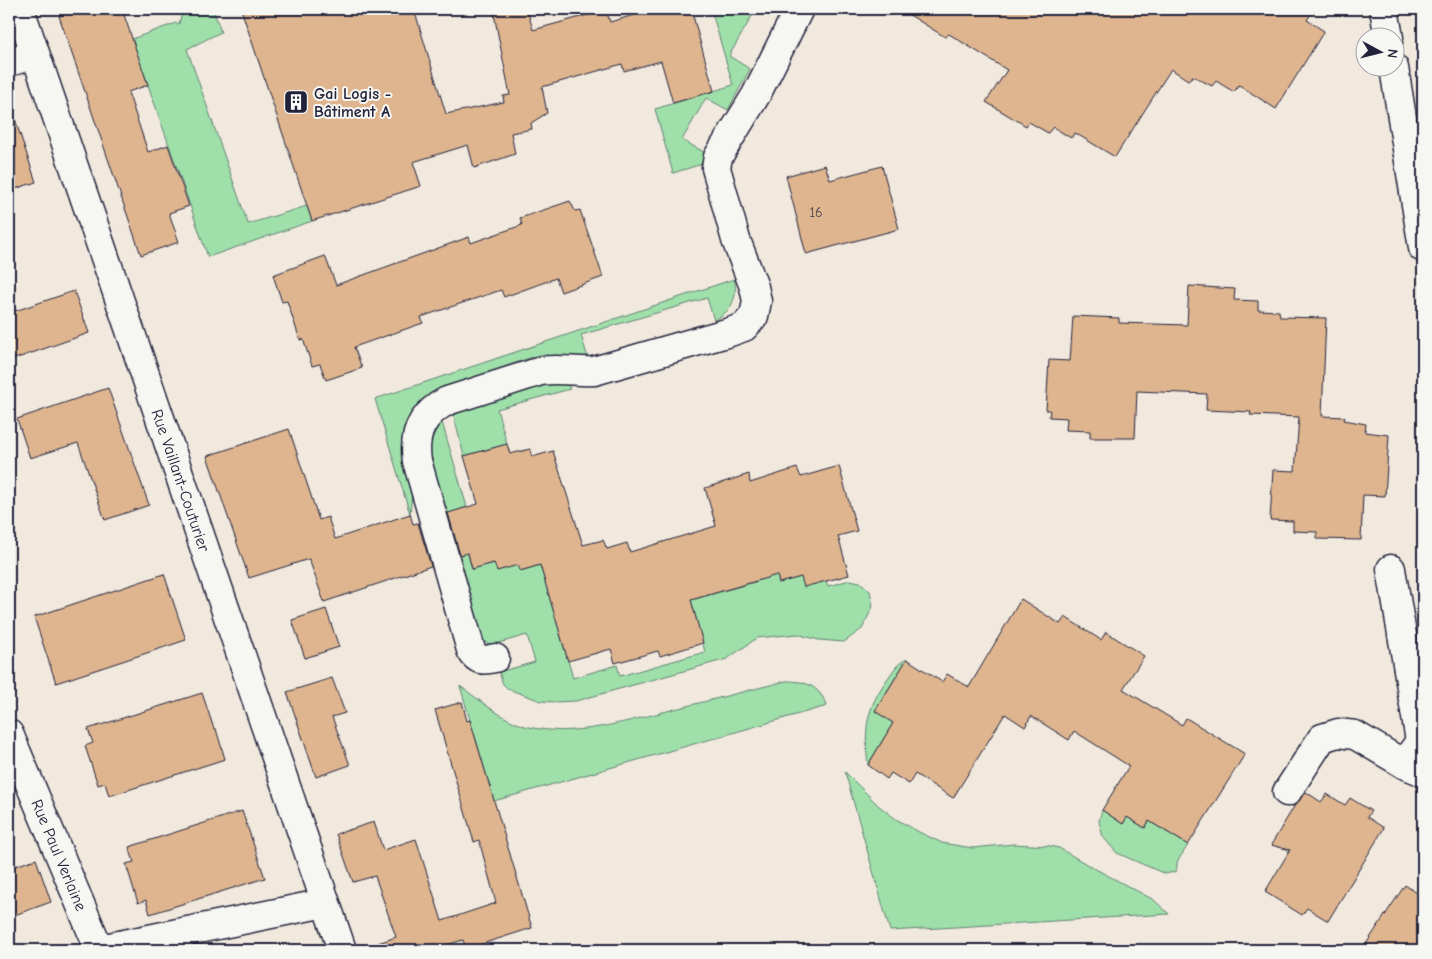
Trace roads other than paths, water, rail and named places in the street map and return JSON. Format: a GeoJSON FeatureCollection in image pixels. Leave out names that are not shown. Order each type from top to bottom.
{"type":"FeatureCollection","features":[{"type":"Feature","properties":{"kind":"street","name":"Rue Vaillant-Couturier"},"geometry":{"type":"LineString","coordinates":[[20,9],[342,950]]}},
{"type":"Feature","properties":{"kind":"street"},"geometry":{"type":"LineString","coordinates":[[495,658],[480,660],[474,656],[471,650],[417,461],[415,447],[417,434],[429,414],[437,406],[447,401],[541,371],[556,368],[581,372],[594,371],[730,332],[744,327],[754,316],[757,301],[754,287],[736,240],[716,168],[718,157],[756,95],[799,9]]}},
{"type":"Feature","properties":{"kind":"street"},"geometry":{"type":"LineString","coordinates":[[1384,9],[1387,28]]}},
{"type":"Feature","properties":{"kind":"street"},"geometry":{"type":"LineString","coordinates":[[9,62],[35,54]]}},
{"type":"Feature","properties":{"kind":"street"},"geometry":{"type":"LineString","coordinates":[[1396,78],[1423,248]]}},
{"type":"Feature","properties":{"kind":"street"},"geometry":{"type":"LineString","coordinates":[[1287,792],[1322,738],[1338,733],[1356,735],[1414,768],[1420,741],[1391,570]]}},
{"type":"Feature","properties":{"kind":"street","name":"Rue Paul Verlaine"},"geometry":{"type":"LineString","coordinates":[[9,734],[97,950],[325,903]]}},
{"type":"Feature","properties":{"kind":"place","name":"Gai Logis - Bâtiment A"},"geometry":{"type":"Point","coordinates":[296,102]}}]}
